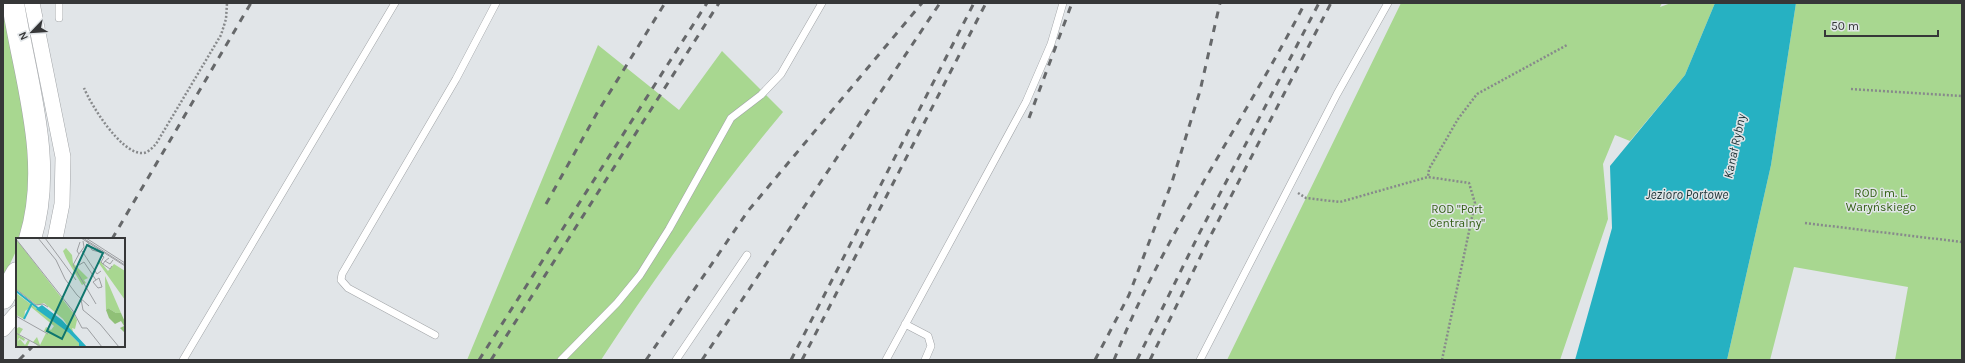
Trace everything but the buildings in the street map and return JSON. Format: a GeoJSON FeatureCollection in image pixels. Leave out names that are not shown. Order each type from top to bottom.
{"type":"FeatureCollection","features":[{"type":"Feature","properties":{"kind":"main road"},"geometry":{"type":"LineString","coordinates":[[13,3],[33,109],[39,153],[40,173],[32,231]]}},
{"type":"Feature","properties":{"kind":"main road"},"geometry":{"type":"LineString","coordinates":[[3,298],[16,275]]}},
{"type":"Feature","properties":{"kind":"street"},"geometry":{"type":"LineString","coordinates":[[32,3],[62,157],[62,204],[55,238]]}},
{"type":"Feature","properties":{"kind":"street"},"geometry":{"type":"LineString","coordinates":[[3,329],[16,314]]}},
{"type":"Feature","properties":{"kind":"lane"},"geometry":{"type":"LineString","coordinates":[[59,3],[59,18]]}},
{"type":"Feature","properties":{"kind":"lane"},"geometry":{"type":"LineString","coordinates":[[182,360],[395,3]]}},
{"type":"Feature","properties":{"kind":"lane"},"geometry":{"type":"LineString","coordinates":[[435,335],[348,288],[341,280],[342,274],[456,79],[496,3]]}},
{"type":"Feature","properties":{"kind":"lane"},"geometry":{"type":"LineString","coordinates":[[561,360],[617,303],[640,275],[669,229],[731,118],[761,95],[781,74],[822,3]]}},
{"type":"Feature","properties":{"kind":"lane"},"geometry":{"type":"LineString","coordinates":[[1200,360],[1337,94],[1388,3]]}},
{"type":"Feature","properties":{"kind":"lane"},"geometry":{"type":"LineString","coordinates":[[886,360],[1026,102],[1051,44],[1064,4]]}},
{"type":"Feature","properties":{"kind":"lane"},"geometry":{"type":"LineString","coordinates":[[676,360],[747,255]]}},
{"type":"Feature","properties":{"kind":"lane"},"geometry":{"type":"LineString","coordinates":[[905,324],[928,336],[931,346],[925,360]]}},
{"type":"Feature","properties":{"kind":"path"},"geometry":{"type":"LineString","coordinates":[[84,88],[90,102],[120,139],[136,152],[148,152],[156,144],[221,35],[226,19],[227,3]]}},
{"type":"Feature","properties":{"kind":"path"},"geometry":{"type":"LineString","coordinates":[[1428,176],[1429,169],[1458,119],[1477,94],[1567,45]]}},
{"type":"Feature","properties":{"kind":"path"},"geometry":{"type":"LineString","coordinates":[[1851,89],[1962,96]]}},
{"type":"Feature","properties":{"kind":"path"},"geometry":{"type":"LineString","coordinates":[[1306,198],[1340,202],[1428,176],[1469,183],[1475,203],[1442,360]]}},
{"type":"Feature","properties":{"kind":"path"},"geometry":{"type":"LineString","coordinates":[[1805,223],[1962,242]]}},
{"type":"Feature","properties":{"kind":"green space"},"geometry":{"type":"Polygon","coordinates":[[[3,3],[6,3],[32,174],[21,238],[16,238],[16,251],[3,279],[3,3]]]}},
{"type":"Feature","properties":{"kind":"green space","name":"ROD \"Port Centralny\""},"geometry":{"type":"Polygon","coordinates":[[[1401,3],[1662,3],[1660,7],[1671,3],[1715,3],[1685,75],[1630,141],[1615,135],[1603,164],[1608,219],[1560,360],[1227,360],[1401,3]]]}},
{"type":"Feature","properties":{"kind":"green space","name":"ROD im. L. Waryńskiego"},"geometry":{"type":"Polygon","coordinates":[[[1796,3],[1962,3],[1962,360],[1895,360],[1908,287],[1794,267],[1770,360],[1727,360],[1771,165],[1796,3]]]}},
{"type":"Feature","properties":{"kind":"green space"},"geometry":{"type":"Polygon","coordinates":[[[598,45],[679,110],[722,51],[783,112],[688,233],[601,360],[467,360],[598,45]]]}},
{"type":"Feature","properties":{"kind":"water","name":"Jezioro Portowe"},"geometry":{"type":"Polygon","coordinates":[[[1715,3],[1796,3],[1771,165],[1727,360],[1575,360],[1612,228],[1610,166],[1685,75],[1715,3]]]}},
{"type":"Feature","properties":{"kind":"railway"},"geometry":{"type":"LineString","coordinates":[[113,238],[251,3]]}},
{"type":"Feature","properties":{"kind":"railway"},"geometry":{"type":"LineString","coordinates":[[546,204],[597,113],[665,3]]}},
{"type":"Feature","properties":{"kind":"railway"},"geometry":{"type":"LineString","coordinates":[[479,360],[707,3]]}},
{"type":"Feature","properties":{"kind":"railway"},"geometry":{"type":"LineString","coordinates":[[491,360],[719,3]]}},
{"type":"Feature","properties":{"kind":"railway"},"geometry":{"type":"LineString","coordinates":[[646,360],[748,211],[922,3]]}},
{"type":"Feature","properties":{"kind":"railway"},"geometry":{"type":"LineString","coordinates":[[702,360],[940,3]]}},
{"type":"Feature","properties":{"kind":"railway"},"geometry":{"type":"LineString","coordinates":[[791,360],[974,3]]}},
{"type":"Feature","properties":{"kind":"railway"},"geometry":{"type":"LineString","coordinates":[[802,360],[986,3]]}},
{"type":"Feature","properties":{"kind":"railway"},"geometry":{"type":"LineString","coordinates":[[1029,118],[1072,3]]}},
{"type":"Feature","properties":{"kind":"railway"},"geometry":{"type":"LineString","coordinates":[[1095,360],[1129,295],[1172,182],[1200,91],[1220,3]]}},
{"type":"Feature","properties":{"kind":"railway"},"geometry":{"type":"LineString","coordinates":[[1114,360],[1134,313],[1180,223],[1256,92],[1305,3]]}},
{"type":"Feature","properties":{"kind":"railway"},"geometry":{"type":"LineString","coordinates":[[1137,360],[1198,236],[1319,3]]}},
{"type":"Feature","properties":{"kind":"railway"},"geometry":{"type":"LineString","coordinates":[[1150,360],[1212,233],[1331,3]]}},
{"type":"Feature","properties":{"kind":"railway"},"geometry":{"type":"LineString","coordinates":[[19,360],[32,347]]}},
{"type":"Feature","properties":{"kind":"water label","name":"Kanał Rybny"},"geometry":{"type":"Point","coordinates":[1734,146]}}]}
